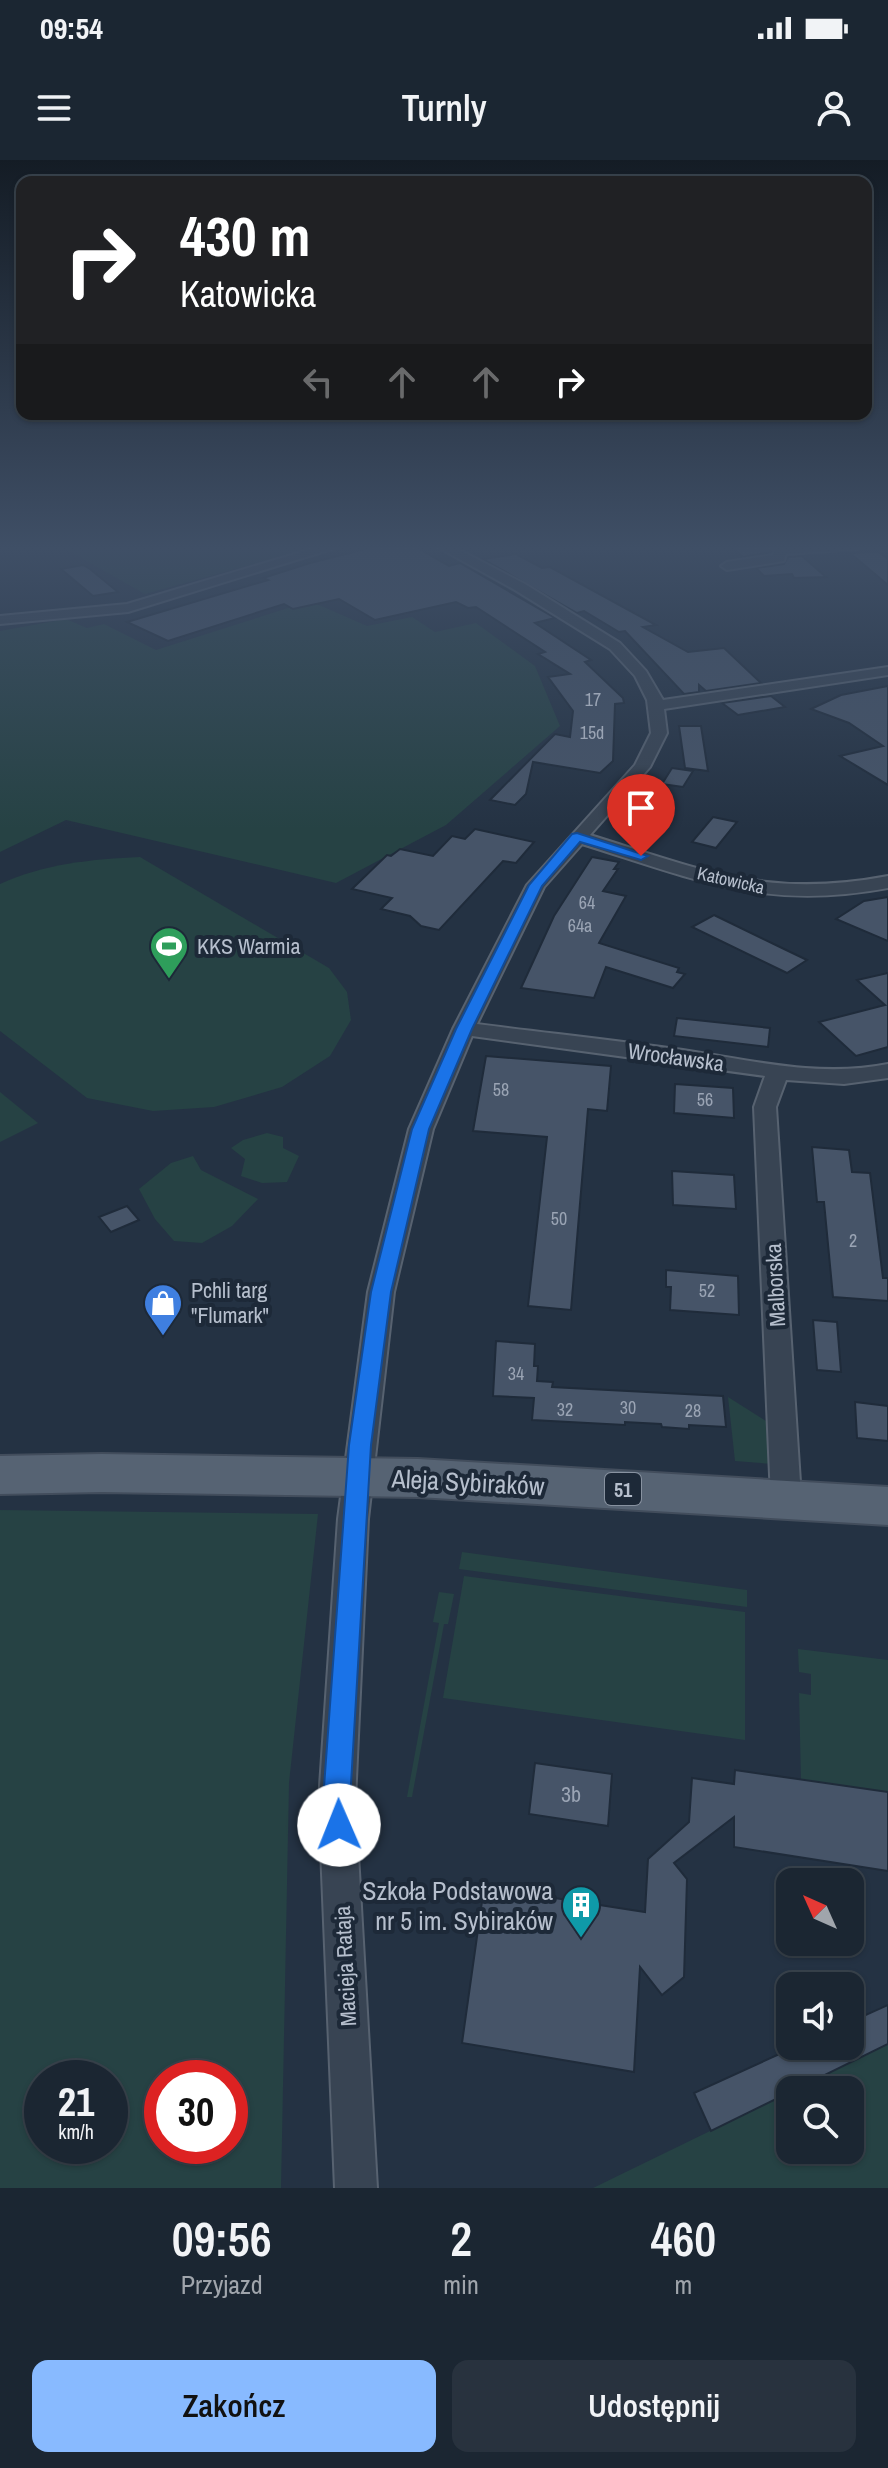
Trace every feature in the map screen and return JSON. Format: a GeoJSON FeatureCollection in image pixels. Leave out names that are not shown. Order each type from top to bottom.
{"type":"FeatureCollection","features":[{"type":"Feature","properties":{"kind":"main road","name":"Aleja Sybiraków"},"geometry":{"type":"LineString","coordinates":[[0,1475],[102,1473],[359,1478],[786,1498],[888,1506]]}},
{"type":"Feature","properties":{"kind":"street"},"geometry":{"type":"LineString","coordinates":[[605,640],[615,646],[641,674],[656,706],[888,671]]}},
{"type":"Feature","properties":{"kind":"street","name":"Macieja Rataja"},"geometry":{"type":"LineString","coordinates":[[356,2188],[337,1801],[359,1478],[381,1292],[421,1129],[464,1029],[536,885],[642,767],[659,733],[656,706]]}},
{"type":"Feature","properties":{"kind":"street","name":"Katowicka"},"geometry":{"type":"LineString","coordinates":[[577,837],[718,879],[778,891],[844,891],[888,882]]}},
{"type":"Feature","properties":{"kind":"street","name":"Wrocławska"},"geometry":{"type":"LineString","coordinates":[[464,1029],[713,1061],[777,1073],[860,1076],[888,1071]]}},
{"type":"Feature","properties":{"kind":"street","name":"Malborska"},"geometry":{"type":"LineString","coordinates":[[777,1073],[765,1107],[786,1498]]}},
{"type":"Feature","properties":{"kind":"green space"},"geometry":{"type":"Polygon","coordinates":[[[0,640],[135,640],[156,650],[189,640],[499,640],[535,666],[560,726],[446,825],[336,883],[66,820],[0,852],[0,640]]]}},
{"type":"Feature","properties":{"kind":"green space","name":"KKS Warmia"},"geometry":{"type":"Polygon","coordinates":[[[140,857],[329,968],[347,992],[351,1020],[330,1056],[282,1087],[214,1107],[153,1111],[87,1098],[0,1031],[0,884],[68,864],[140,857]]]}},
{"type":"Feature","properties":{"kind":"green space"},"geometry":{"type":"Polygon","coordinates":[[[0,1092],[38,1123],[0,1142],[0,1092]]]}},
{"type":"Feature","properties":{"kind":"green space"},"geometry":{"type":"Polygon","coordinates":[[[267,1133],[283,1137],[283,1148],[299,1156],[287,1182],[262,1183],[241,1176],[245,1159],[231,1148],[243,1140],[267,1133]]]}},
{"type":"Feature","properties":{"kind":"green space"},"geometry":{"type":"Polygon","coordinates":[[[193,1156],[201,1170],[258,1199],[232,1226],[202,1243],[174,1241],[155,1219],[139,1189],[171,1163],[193,1156]]]}},
{"type":"Feature","properties":{"kind":"green space"},"geometry":{"type":"Polygon","coordinates":[[[728,1397],[769,1423],[772,1464],[735,1461],[728,1397]]]}},
{"type":"Feature","properties":{"kind":"green space"},"geometry":{"type":"Polygon","coordinates":[[[0,1510],[318,1514],[289,1783],[281,2188],[0,2188],[0,1510]]]}},
{"type":"Feature","properties":{"kind":"green space"},"geometry":{"type":"Polygon","coordinates":[[[462,1552],[747,1590],[747,1607],[459,1569],[462,1552]]]}},
{"type":"Feature","properties":{"kind":"green space"},"geometry":{"type":"Polygon","coordinates":[[[464,1576],[745,1612],[745,1740],[443,1698],[464,1576]]]}},
{"type":"Feature","properties":{"kind":"green space"},"geometry":{"type":"Polygon","coordinates":[[[439,1592],[454,1594],[448,1624],[444,1624],[412,1797],[407,1797],[439,1623],[433,1622],[439,1592]]]}},
{"type":"Feature","properties":{"kind":"green space"},"geometry":{"type":"Polygon","coordinates":[[[798,1649],[888,1660],[888,1792],[801,1780],[799,1693],[811,1695],[811,1674],[799,1672],[798,1649]]]}},
{"type":"Feature","properties":{"kind":"green space"},"geometry":{"type":"Polygon","coordinates":[[[888,2044],[888,2188],[593,2188],[776,2099],[776,2164],[864,2164],[864,2076],[823,2076],[855,2060],[864,2060],[864,2056],[888,2044]]]}},
{"type":"Feature","properties":{"kind":"building"},"geometry":{"type":"Polygon","coordinates":[[[526,640],[560,640],[591,660],[585,662],[623,698],[624,703],[615,704],[613,761],[600,773],[533,762],[526,794],[515,805],[490,800],[555,734],[570,737],[573,711],[548,677],[570,674],[538,654],[545,652],[526,640]]]}},
{"type":"Feature","properties":{"kind":"building"},"geometry":{"type":"Polygon","coordinates":[[[633,640],[666,640],[688,652],[724,648],[761,683],[706,691],[699,685],[699,692],[684,694],[633,640]]]}},
{"type":"Feature","properties":{"kind":"building"},"geometry":{"type":"Polygon","coordinates":[[[888,686],[888,785],[840,756],[883,746],[849,723],[811,709],[841,695],[888,686]]]}},
{"type":"Feature","properties":{"kind":"building"},"geometry":{"type":"Polygon","coordinates":[[[771,696],[785,707],[738,715],[722,703],[771,696]]]}},
{"type":"Feature","properties":{"kind":"building"},"geometry":{"type":"Polygon","coordinates":[[[679,726],[701,726],[708,771],[685,768],[679,726]]]}},
{"type":"Feature","properties":{"kind":"building"},"geometry":{"type":"Polygon","coordinates":[[[672,768],[693,771],[683,787],[662,784],[672,768]]]}},
{"type":"Feature","properties":{"kind":"building"},"geometry":{"type":"Polygon","coordinates":[[[713,817],[737,822],[716,848],[692,842],[713,817]]]}},
{"type":"Feature","properties":{"kind":"building"},"geometry":{"type":"Polygon","coordinates":[[[475,829],[534,842],[516,863],[503,861],[439,930],[421,926],[410,916],[381,909],[392,898],[352,889],[387,855],[391,856],[400,849],[433,856],[452,836],[465,839],[475,829]]]}},
{"type":"Feature","properties":{"kind":"building"},"geometry":{"type":"Polygon","coordinates":[[[592,857],[619,862],[614,869],[618,869],[603,891],[626,896],[599,943],[679,968],[677,972],[685,974],[673,988],[606,967],[594,998],[521,988],[554,916],[592,857]]]}},
{"type":"Feature","properties":{"kind":"building"},"geometry":{"type":"Polygon","coordinates":[[[888,897],[888,941],[836,919],[864,901],[888,897]]]}},
{"type":"Feature","properties":{"kind":"building"},"geometry":{"type":"Polygon","coordinates":[[[714,915],[807,960],[787,973],[692,927],[714,915]]]}},
{"type":"Feature","properties":{"kind":"building"},"geometry":{"type":"Polygon","coordinates":[[[888,973],[888,1047],[856,1056],[819,1022],[885,1005],[857,980],[888,973]]]}},
{"type":"Feature","properties":{"kind":"building"},"geometry":{"type":"Polygon","coordinates":[[[677,1018],[770,1028],[768,1047],[674,1036],[677,1018]]]}},
{"type":"Feature","properties":{"kind":"building"},"geometry":{"type":"Polygon","coordinates":[[[486,1056],[611,1066],[607,1111],[588,1109],[571,1310],[528,1306],[547,1137],[473,1131],[486,1056]]]}},
{"type":"Feature","properties":{"kind":"building"},"geometry":{"type":"Polygon","coordinates":[[[675,1084],[733,1088],[734,1118],[674,1113],[675,1084]]]}},
{"type":"Feature","properties":{"kind":"building"},"geometry":{"type":"Polygon","coordinates":[[[812,1147],[849,1150],[852,1172],[870,1173],[883,1278],[888,1278],[888,1301],[833,1297],[824,1202],[817,1202],[812,1147]]]}},
{"type":"Feature","properties":{"kind":"building"},"geometry":{"type":"Polygon","coordinates":[[[672,1171],[734,1175],[736,1209],[673,1205],[672,1171]]]}},
{"type":"Feature","properties":{"kind":"building"},"geometry":{"type":"Polygon","coordinates":[[[127,1206],[139,1220],[111,1232],[99,1217],[127,1206]]]}},
{"type":"Feature","properties":{"kind":"building"},"geometry":{"type":"Polygon","coordinates":[[[666,1270],[738,1276],[739,1315],[670,1310],[671,1287],[666,1287],[666,1270]]]}},
{"type":"Feature","properties":{"kind":"building"},"geometry":{"type":"Polygon","coordinates":[[[813,1320],[837,1322],[841,1372],[817,1370],[813,1320]]]}},
{"type":"Feature","properties":{"kind":"building"},"geometry":{"type":"Polygon","coordinates":[[[496,1341],[535,1344],[537,1381],[553,1382],[552,1387],[723,1396],[726,1427],[689,1425],[689,1429],[662,1427],[661,1424],[532,1420],[534,1398],[493,1396],[496,1341]]]}},
{"type":"Feature","properties":{"kind":"building"},"geometry":{"type":"Polygon","coordinates":[[[855,1402],[888,1406],[888,1441],[857,1438],[855,1402]]]}},
{"type":"Feature","properties":{"kind":"building"},"geometry":{"type":"Polygon","coordinates":[[[535,1763],[612,1774],[608,1826],[529,1814],[535,1763]]]}},
{"type":"Feature","properties":{"kind":"building","name":"Szkoła Podstawowa nr 5 im. Sybiraków"},"geometry":{"type":"Polygon","coordinates":[[[735,1770],[888,1792],[888,1871],[734,1847],[734,1817],[674,1863],[687,1879],[684,1977],[662,1995],[640,1967],[634,2072],[462,2043],[484,1887],[645,1912],[648,1859],[689,1822],[692,1778],[734,1784],[735,1770]]]}},
{"type":"Feature","properties":{"kind":"building"},"geometry":{"type":"Polygon","coordinates":[[[888,2005],[888,2044],[864,2056],[864,2016],[888,2005]]]}},
{"type":"Feature","properties":{"kind":"building"},"geometry":{"type":"Polygon","coordinates":[[[776,2056],[776,2060],[855,2060],[823,2076],[776,2076],[776,2099],[711,2131],[694,2093],[776,2056]]]}},
{"type":"Feature","properties":{"kind":"place","name":"KKS Warmia"},"geometry":{"type":"Point","coordinates":[169,980]}},
{"type":"Feature","properties":{"kind":"place","name":"Pchli targ \"Flumark\""},"geometry":{"type":"Point","coordinates":[163,1337]}},
{"type":"Feature","properties":{"kind":"place","name":"Szkoła Podstawowa nr 5 im. Sybiraków"},"geometry":{"type":"Point","coordinates":[581,1939]}},
{"type":"Feature","properties":{"kind":"route"},"geometry":{"type":"LineString","coordinates":[[339,1825],[337,1801],[360,1445],[381,1292],[421,1129],[464,1029],[536,885],[577,837],[641,856]]}}]}
